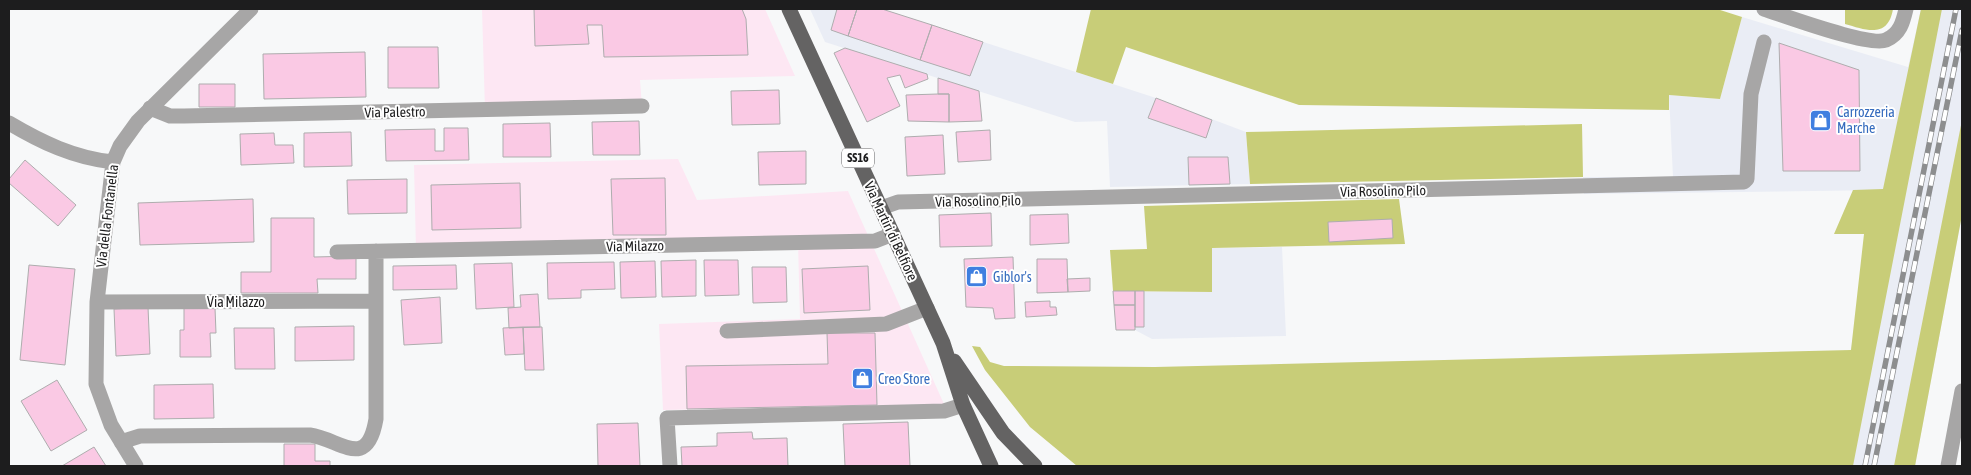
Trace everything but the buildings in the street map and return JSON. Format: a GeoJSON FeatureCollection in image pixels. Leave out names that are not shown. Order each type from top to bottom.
{"type":"FeatureCollection","features":[{"type":"Feature","properties":{"kind":"main road","name":"Via Martiri di Belfiore"},"geometry":{"type":"LineString","coordinates":[[789,9],[943,344],[964,405],[991,466]]}},
{"type":"Feature","properties":{"kind":"main road","name":"Via Martiri di Belfiore"},"geometry":{"type":"LineString","coordinates":[[943,344],[1003,433],[1035,466]]}},
{"type":"Feature","properties":{"kind":"street","name":"Via della Fontanella"},"geometry":{"type":"LineString","coordinates":[[136,466],[105,411],[96,384],[97,302],[113,162],[126,135],[150,108],[251,9]]}},
{"type":"Feature","properties":{"kind":"street"},"geometry":{"type":"LineString","coordinates":[[1764,9],[1878,42],[1885,40],[1898,31],[1903,24],[1906,9]]}},
{"type":"Feature","properties":{"kind":"street","name":"Via Rosolino Pilo"},"geometry":{"type":"LineString","coordinates":[[881,208],[898,202],[1744,182],[1747,179],[1751,94],[1764,42]]}},
{"type":"Feature","properties":{"kind":"street","name":"Via Palestro"},"geometry":{"type":"LineString","coordinates":[[150,108],[170,116],[184,116],[642,106]]}},
{"type":"Feature","properties":{"kind":"street"},"geometry":{"type":"LineString","coordinates":[[9,123],[28,135],[71,154],[113,162]]}},
{"type":"Feature","properties":{"kind":"street","name":"Via Milazzo"},"geometry":{"type":"LineString","coordinates":[[338,252],[875,241],[893,234]]}},
{"type":"Feature","properties":{"kind":"street"},"geometry":{"type":"LineString","coordinates":[[121,442],[140,436],[310,435],[319,436],[341,447],[358,448],[371,438],[374,431],[376,251]]}},
{"type":"Feature","properties":{"kind":"street","name":"Via Milazzo"},"geometry":{"type":"LineString","coordinates":[[97,302],[376,301]]}},
{"type":"Feature","properties":{"kind":"street"},"geometry":{"type":"LineString","coordinates":[[727,331],[886,324],[927,308]]}},
{"type":"Feature","properties":{"kind":"street"},"geometry":{"type":"LineString","coordinates":[[1948,466],[1962,391]]}},
{"type":"Feature","properties":{"kind":"street"},"geometry":{"type":"LineString","coordinates":[[670,466],[668,418],[944,411],[964,405]]}},
{"type":"Feature","properties":{"kind":"shaded area"},"geometry":{"type":"Polygon","coordinates":[[[482,9],[765,9],[795,76],[640,80],[642,106],[485,110],[482,9]]]}},
{"type":"Feature","properties":{"kind":"shaded area"},"geometry":{"type":"Polygon","coordinates":[[[810,9],[882,9],[1156,98],[1246,132],[1250,184],[1110,187],[1107,121],[1075,122],[825,42],[810,9]]]}},
{"type":"Feature","properties":{"kind":"shaded area"},"geometry":{"type":"Polygon","coordinates":[[[1921,9],[1962,9],[1962,215],[1915,466],[1827,466],[1883,190],[1584,194],[1583,177],[1673,177],[1669,95],[1720,99],[1742,17],[1908,67],[1921,9]]]}},
{"type":"Feature","properties":{"kind":"shaded area"},"geometry":{"type":"Polygon","coordinates":[[[678,159],[697,200],[848,191],[944,404],[663,410],[659,324],[800,319],[798,242],[416,250],[414,165],[678,159]]]}},
{"type":"Feature","properties":{"kind":"shaded area"},"geometry":{"type":"Polygon","coordinates":[[[1282,247],[1286,336],[1152,339],[1135,330],[1116,330],[1113,291],[1212,292],[1212,248],[1282,247]]]}},
{"type":"Feature","properties":{"kind":"green space"},"geometry":{"type":"Polygon","coordinates":[[[1091,9],[1717,9],[1742,17],[1720,99],[1669,95],[1669,110],[1299,105],[1126,47],[1113,84],[1076,72],[1091,9]]]}},
{"type":"Feature","properties":{"kind":"green space"},"geometry":{"type":"Polygon","coordinates":[[[1845,9],[1893,9],[1886,25],[1881,29],[1868,30],[1845,24],[1845,9]]]}},
{"type":"Feature","properties":{"kind":"green space"},"geometry":{"type":"Polygon","coordinates":[[[1921,9],[1942,9],[1853,466],[1077,466],[1030,427],[985,370],[972,346],[980,347],[990,362],[1004,366],[1155,367],[1851,350],[1864,234],[1834,234],[1853,190],[1883,189],[1921,9]]]}},
{"type":"Feature","properties":{"kind":"green space"},"geometry":{"type":"Polygon","coordinates":[[[1962,120],[1962,215],[1915,466],[1894,466],[1962,120]]]}},
{"type":"Feature","properties":{"kind":"green space"},"geometry":{"type":"Polygon","coordinates":[[[1582,124],[1583,177],[1250,184],[1246,132],[1582,124]]]}},
{"type":"Feature","properties":{"kind":"green space"},"geometry":{"type":"Polygon","coordinates":[[[1399,199],[1405,244],[1212,248],[1212,292],[1113,291],[1110,250],[1147,249],[1144,206],[1399,199]]]}},
{"type":"Feature","properties":{"kind":"railway"},"geometry":{"type":"LineString","coordinates":[[1865,466],[1956,9]]}},
{"type":"Feature","properties":{"kind":"railway"},"geometry":{"type":"LineString","coordinates":[[1874,466],[1962,30]]}},
{"type":"Feature","properties":{"kind":"place","name":"Carrozzeria Marche"},"geometry":{"type":"Point","coordinates":[1821,120]}},
{"type":"Feature","properties":{"kind":"place","name":"Giblor's"},"geometry":{"type":"Point","coordinates":[977,277]}},
{"type":"Feature","properties":{"kind":"place","name":"Creo Store"},"geometry":{"type":"Point","coordinates":[862,379]}}]}
